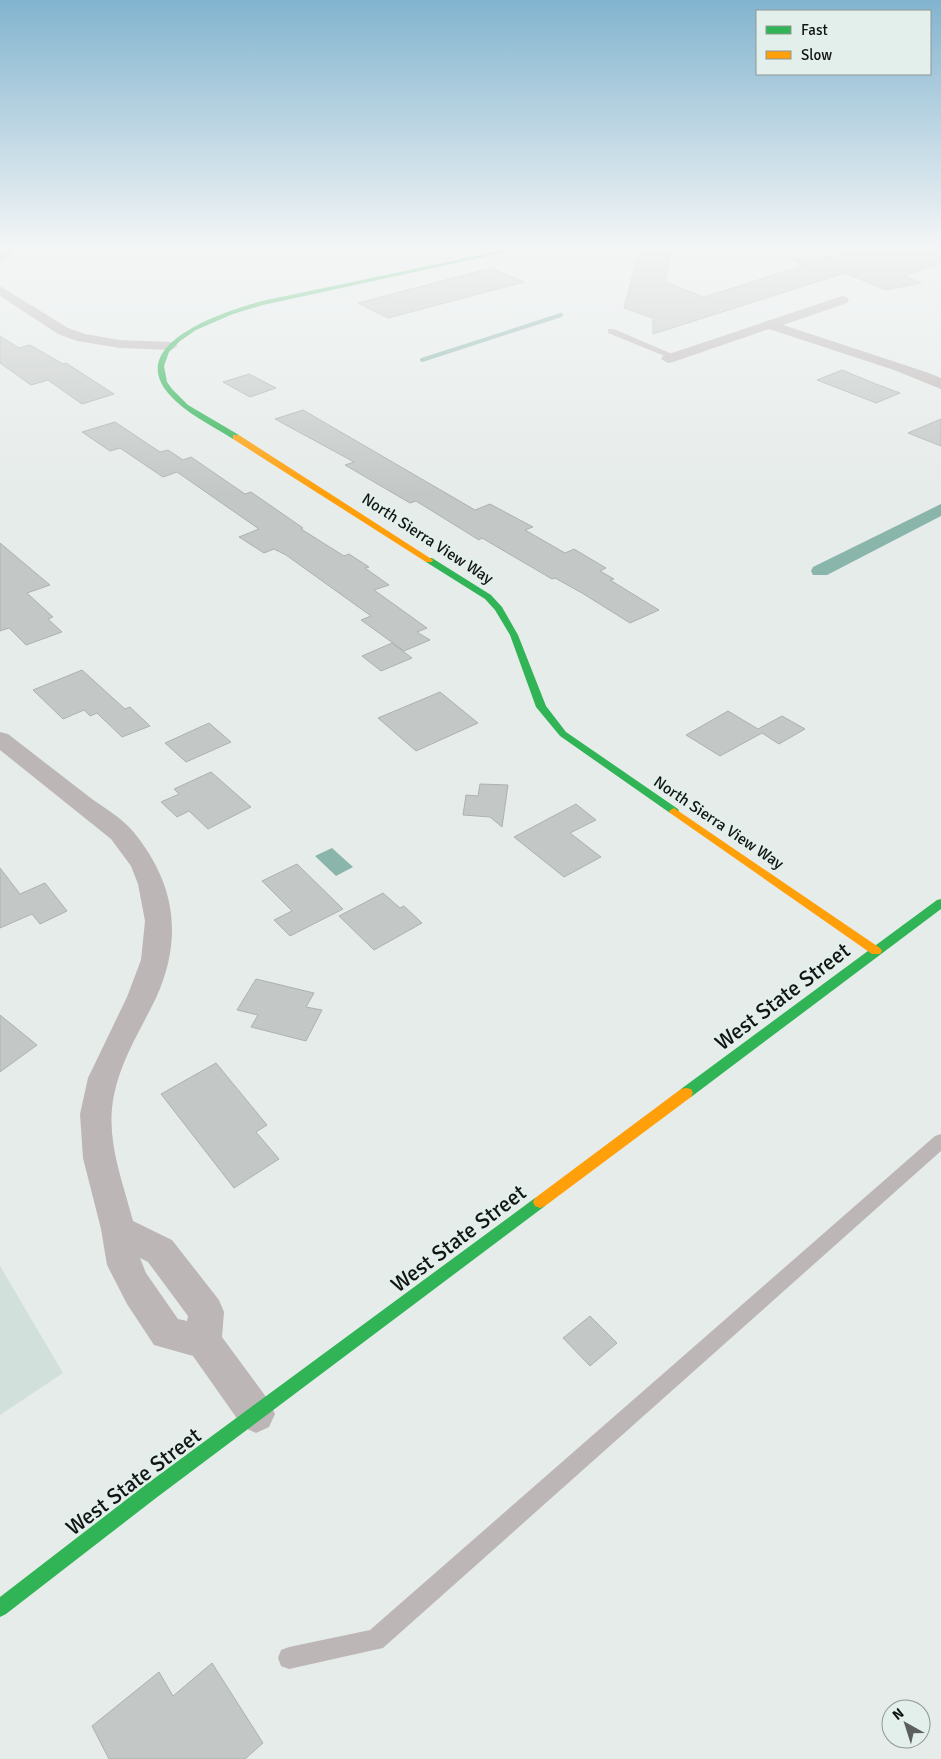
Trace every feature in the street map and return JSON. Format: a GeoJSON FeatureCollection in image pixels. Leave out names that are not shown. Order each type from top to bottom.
{"type":"FeatureCollection","features":[{"type":"Feature","properties":{"kind":"street"},"geometry":{"type":"LineString","coordinates":[[63,330],[82,338],[120,344],[171,346],[191,330]]}},
{"type":"Feature","properties":{"kind":"street"},"geometry":{"type":"LineString","coordinates":[[672,358],[755,330]]}},
{"type":"Feature","properties":{"kind":"street"},"geometry":{"type":"LineString","coordinates":[[783,330],[815,342],[885,362],[941,384]]}},
{"type":"Feature","properties":{"kind":"street","name":"North Sierra View Way"},"geometry":{"type":"LineString","coordinates":[[171,346],[161,365],[161,378],[168,390],[180,402],[467,582],[499,607],[512,629],[541,708],[563,734],[876,951]]}},
{"type":"Feature","properties":{"kind":"street"},"geometry":{"type":"LineString","coordinates":[[0,739],[120,833],[138,855],[154,888],[159,932],[157,954],[149,980],[112,1055],[101,1083],[96,1113],[97,1150],[118,1230],[126,1270],[167,1333],[204,1342],[256,1414]]}},
{"type":"Feature","properties":{"kind":"street","name":"West State Street"},"geometry":{"type":"LineString","coordinates":[[0,1608],[256,1414],[941,902]]}},
{"type":"Feature","properties":{"kind":"lane"},"geometry":{"type":"LineString","coordinates":[[611,330],[672,358]]}},
{"type":"Feature","properties":{"kind":"lane"},"geometry":{"type":"LineString","coordinates":[[289,1658],[375,1640],[941,1141]]}},
{"type":"Feature","properties":{"kind":"shaded area"},"geometry":{"type":"Polygon","coordinates":[[[332,848],[353,867],[336,876],[315,856],[332,848]]]}},
{"type":"Feature","properties":{"kind":"shaded area"},"geometry":{"type":"Polygon","coordinates":[[[0,1266],[63,1373],[0,1415],[0,1266]]]}},
{"type":"Feature","properties":{"kind":"building"},"geometry":{"type":"Polygon","coordinates":[[[653,330],[665,330],[653,334],[653,330]]]}},
{"type":"Feature","properties":{"kind":"building"},"geometry":{"type":"Polygon","coordinates":[[[0,336],[19,348],[30,345],[63,364],[66,363],[114,394],[82,404],[48,380],[31,385],[0,363],[0,336]]]}},
{"type":"Feature","properties":{"kind":"building"},"geometry":{"type":"Polygon","coordinates":[[[842,370],[900,393],[876,403],[817,380],[842,370]]]}},
{"type":"Feature","properties":{"kind":"building"},"geometry":{"type":"Polygon","coordinates":[[[249,374],[276,388],[250,397],[223,382],[249,374]]]}},
{"type":"Feature","properties":{"kind":"building"},"geometry":{"type":"Polygon","coordinates":[[[303,410],[475,510],[490,504],[533,527],[525,530],[565,553],[574,549],[606,568],[600,571],[614,579],[610,580],[659,610],[630,623],[555,578],[552,579],[482,538],[479,540],[416,501],[410,503],[345,465],[354,462],[275,419],[303,410]]]}},
{"type":"Feature","properties":{"kind":"building"},"geometry":{"type":"Polygon","coordinates":[[[941,419],[941,446],[908,433],[941,419]]]}},
{"type":"Feature","properties":{"kind":"building"},"geometry":{"type":"Polygon","coordinates":[[[115,422],[160,452],[168,450],[183,460],[191,457],[245,494],[251,492],[303,528],[301,529],[344,556],[349,554],[369,567],[365,568],[389,585],[374,590],[427,628],[417,632],[430,640],[404,651],[361,620],[371,616],[286,555],[274,549],[264,553],[239,537],[259,529],[177,472],[163,477],[120,448],[110,451],[82,432],[115,422]]]}},
{"type":"Feature","properties":{"kind":"building"},"geometry":{"type":"Polygon","coordinates":[[[0,543],[50,585],[27,593],[53,617],[48,619],[62,632],[26,645],[9,628],[0,631],[0,543]]]}},
{"type":"Feature","properties":{"kind":"building"},"geometry":{"type":"Polygon","coordinates":[[[392,643],[412,658],[381,671],[362,656],[392,643]]]}},
{"type":"Feature","properties":{"kind":"building"},"geometry":{"type":"Polygon","coordinates":[[[82,670],[125,709],[130,707],[150,726],[122,737],[97,713],[90,716],[84,710],[63,719],[33,690],[82,670]]]}},
{"type":"Feature","properties":{"kind":"building"},"geometry":{"type":"Polygon","coordinates":[[[440,692],[478,723],[416,751],[378,718],[440,692]]]}},
{"type":"Feature","properties":{"kind":"building"},"geometry":{"type":"Polygon","coordinates":[[[728,711],[758,729],[782,716],[805,729],[779,744],[762,733],[720,756],[686,735],[728,711]]]}},
{"type":"Feature","properties":{"kind":"building"},"geometry":{"type":"Polygon","coordinates":[[[209,723],[231,742],[186,762],[165,743],[209,723]]]}},
{"type":"Feature","properties":{"kind":"building"},"geometry":{"type":"Polygon","coordinates":[[[211,772],[251,807],[208,829],[189,811],[177,817],[161,802],[179,794],[174,789],[211,772]]]}},
{"type":"Feature","properties":{"kind":"building"},"geometry":{"type":"Polygon","coordinates":[[[480,784],[508,785],[502,827],[490,817],[463,815],[466,795],[478,796],[480,784]]]}},
{"type":"Feature","properties":{"kind":"building"},"geometry":{"type":"Polygon","coordinates":[[[576,804],[596,820],[570,833],[601,857],[564,877],[514,837],[576,804]]]}},
{"type":"Feature","properties":{"kind":"building"},"geometry":{"type":"Polygon","coordinates":[[[297,864],[343,909],[290,936],[274,920],[292,911],[262,881],[297,864]]]}},
{"type":"Feature","properties":{"kind":"building"},"geometry":{"type":"Polygon","coordinates":[[[0,868],[20,894],[45,883],[67,911],[40,924],[32,914],[0,928],[0,868]]]}},
{"type":"Feature","properties":{"kind":"building"},"geometry":{"type":"Polygon","coordinates":[[[383,893],[400,908],[404,906],[422,923],[374,950],[339,916],[383,893]]]}},
{"type":"Feature","properties":{"kind":"building"},"geometry":{"type":"Polygon","coordinates":[[[256,979],[314,993],[306,1007],[322,1010],[306,1041],[251,1027],[258,1015],[237,1010],[256,979]]]}},
{"type":"Feature","properties":{"kind":"building"},"geometry":{"type":"Polygon","coordinates":[[[0,1015],[37,1045],[0,1072],[0,1015]]]}},
{"type":"Feature","properties":{"kind":"building"},"geometry":{"type":"Polygon","coordinates":[[[216,1063],[267,1125],[256,1132],[279,1159],[234,1188],[161,1094],[216,1063]]]}},
{"type":"Feature","properties":{"kind":"building"},"geometry":{"type":"Polygon","coordinates":[[[590,1316],[617,1343],[590,1366],[563,1338],[590,1316]]]}},
{"type":"Feature","properties":{"kind":"building"},"geometry":{"type":"Polygon","coordinates":[[[212,1663],[263,1743],[245,1759],[109,1759],[92,1726],[159,1672],[173,1696],[212,1663]]]}},
{"type":"Feature","properties":{"kind":"waterway"},"geometry":{"type":"LineString","coordinates":[[422,360],[514,330]]}},
{"type":"Feature","properties":{"kind":"waterway"},"geometry":{"type":"LineString","coordinates":[[820,571],[941,509]]}},
{"type":"Feature","properties":{"kind":"traffic: fast"},"geometry":{"type":"LineString","coordinates":[[192,330],[178,339],[166,352],[161,366],[164,382],[169,390],[186,406],[236,437]]}},
{"type":"Feature","properties":{"kind":"traffic: fast"},"geometry":{"type":"LineString","coordinates":[[429,560],[488,597],[499,609],[514,635],[541,707],[563,734],[674,811]]}},
{"type":"Feature","properties":{"kind":"traffic: fast"},"geometry":{"type":"LineString","coordinates":[[686,1093],[941,903]]}},
{"type":"Feature","properties":{"kind":"traffic: fast"},"geometry":{"type":"LineString","coordinates":[[0,1608],[150,1492],[540,1202]]}},
{"type":"Feature","properties":{"kind":"traffic: slow"},"geometry":{"type":"LineString","coordinates":[[236,437],[429,560]]}},
{"type":"Feature","properties":{"kind":"traffic: slow"},"geometry":{"type":"LineString","coordinates":[[674,811],[876,951]]}},
{"type":"Feature","properties":{"kind":"traffic: slow"},"geometry":{"type":"LineString","coordinates":[[540,1202],[686,1093]]}}]}
